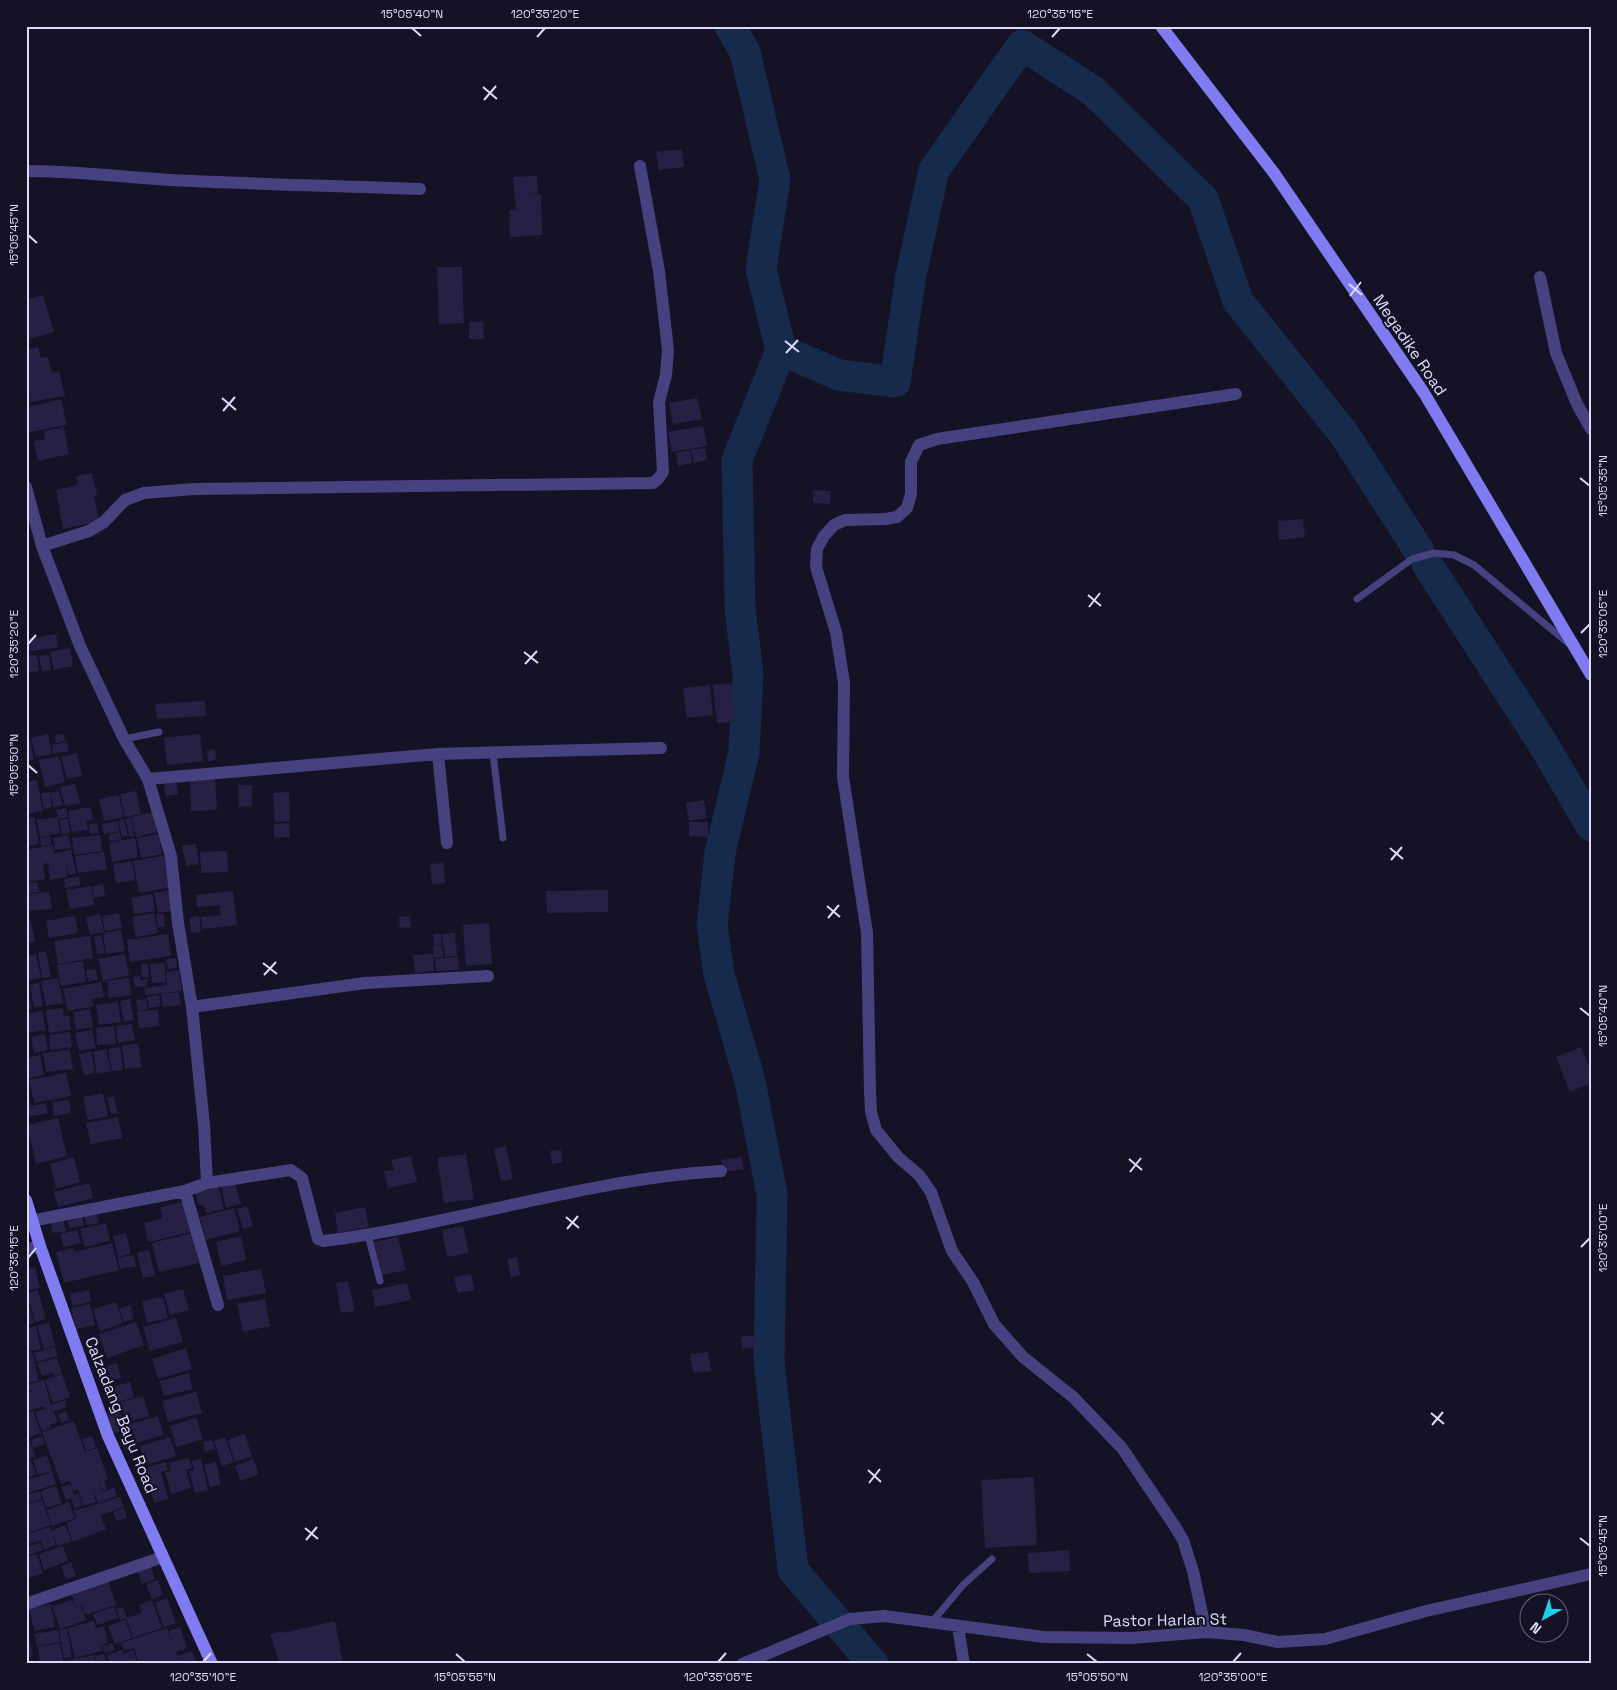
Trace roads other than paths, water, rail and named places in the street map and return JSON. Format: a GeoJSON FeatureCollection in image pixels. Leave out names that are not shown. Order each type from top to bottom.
{"type":"FeatureCollection","features":[{"type":"Feature","properties":{"kind":"main road","name":"Megadike Road"},"geometry":{"type":"LineString","coordinates":[[1160,26],[1274,173],[1424,393],[1591,675]]}},
{"type":"Feature","properties":{"kind":"main road","name":"Calzadang Bayu Road"},"geometry":{"type":"LineString","coordinates":[[26,1200],[31,1221],[108,1436],[212,1664]]}},
{"type":"Feature","properties":{"kind":"street"},"geometry":{"type":"LineString","coordinates":[[42,546],[89,531],[104,522],[125,500],[144,493],[194,489],[653,483],[663,472],[659,402],[666,375],[668,350],[659,271],[640,166]]}},
{"type":"Feature","properties":{"kind":"street"},"geometry":{"type":"LineString","coordinates":[[26,171],[74,171],[122,177],[278,185],[420,189]]}},
{"type":"Feature","properties":{"kind":"street"},"geometry":{"type":"LineString","coordinates":[[1540,277],[1556,353],[1577,404],[1591,429]]}},
{"type":"Feature","properties":{"kind":"street"},"geometry":{"type":"LineString","coordinates":[[1206,1632],[1193,1571],[1183,1540],[1174,1524],[1122,1448],[1073,1397],[1023,1357],[994,1324],[973,1282],[952,1251],[931,1192],[919,1175],[898,1157],[876,1130],[871,1112],[870,1091],[867,932],[843,777],[844,683],[836,632],[816,567],[817,549],[824,536],[834,524],[845,520],[885,520],[897,517],[907,508],[912,494],[911,462],[919,445],[937,439],[1236,394]]}},
{"type":"Feature","properties":{"kind":"street"},"geometry":{"type":"LineString","coordinates":[[26,487],[42,546],[80,646],[124,739],[148,779],[172,856],[178,923],[192,1007],[204,1125],[207,1183]]}},
{"type":"Feature","properties":{"kind":"street"},"geometry":{"type":"LineString","coordinates":[[148,779],[438,754],[661,748]]}},
{"type":"Feature","properties":{"kind":"street"},"geometry":{"type":"LineString","coordinates":[[438,754],[447,843]]}},
{"type":"Feature","properties":{"kind":"street"},"geometry":{"type":"LineString","coordinates":[[192,1007],[364,983],[488,976]]}},
{"type":"Feature","properties":{"kind":"street"},"geometry":{"type":"LineString","coordinates":[[31,1221],[185,1190],[207,1183],[291,1170],[302,1178],[318,1239],[324,1241],[368,1235],[595,1188],[683,1174],[721,1171]]}},
{"type":"Feature","properties":{"kind":"street"},"geometry":{"type":"LineString","coordinates":[[185,1190],[218,1305]]}},
{"type":"Feature","properties":{"kind":"street"},"geometry":{"type":"LineString","coordinates":[[26,1249],[40,1246]]}},
{"type":"Feature","properties":{"kind":"street"},"geometry":{"type":"LineString","coordinates":[[26,1604],[163,1557]]}},
{"type":"Feature","properties":{"kind":"street","name":"Pastor Harlan St"},"geometry":{"type":"LineString","coordinates":[[742,1664],[850,1619],[884,1616],[958,1627],[1044,1636],[1132,1638],[1206,1632],[1244,1635],[1278,1642],[1325,1639],[1426,1611],[1591,1574]]}},
{"type":"Feature","properties":{"kind":"street"},"geometry":{"type":"LineString","coordinates":[[958,1627],[964,1664]]}},
{"type":"Feature","properties":{"kind":"lane"},"geometry":{"type":"LineString","coordinates":[[1357,599],[1412,559],[1434,553],[1454,556],[1474,566],[1576,650]]}},
{"type":"Feature","properties":{"kind":"lane"},"geometry":{"type":"LineString","coordinates":[[124,739],[159,732]]}},
{"type":"Feature","properties":{"kind":"lane"},"geometry":{"type":"LineString","coordinates":[[493,753],[503,838]]}},
{"type":"Feature","properties":{"kind":"lane"},"geometry":{"type":"LineString","coordinates":[[368,1235],[380,1281]]}},
{"type":"Feature","properties":{"kind":"lane"},"geometry":{"type":"LineString","coordinates":[[932,1622],[963,1585],[992,1559]]}},
{"type":"Feature","properties":{"kind":"waterway"},"geometry":{"type":"LineString","coordinates":[[730,26],[745,52],[775,180],[761,269],[781,350],[839,375],[895,382],[911,275],[934,170],[1022,45],[1093,91],[1203,199],[1238,301],[1344,434],[1419,551]]}},
{"type":"Feature","properties":{"kind":"waterway"},"geometry":{"type":"LineString","coordinates":[[781,350],[737,460],[740,609],[748,674],[744,752],[720,853],[712,925],[719,974],[750,1081],[772,1195],[769,1362],[793,1570],[873,1664]]}},
{"type":"Feature","properties":{"kind":"waterway"},"geometry":{"type":"LineString","coordinates":[[1427,564],[1545,747],[1591,826]]}}]}
